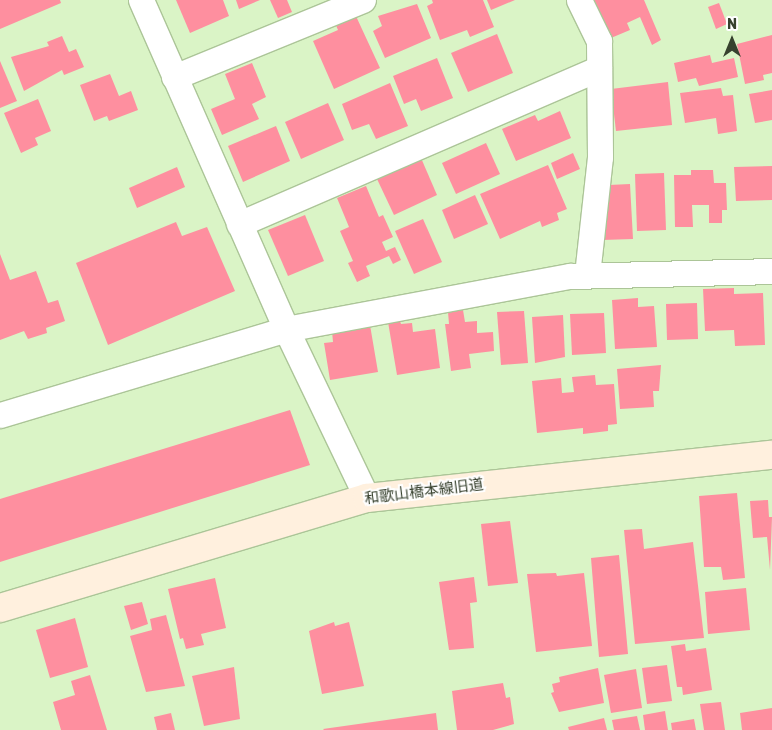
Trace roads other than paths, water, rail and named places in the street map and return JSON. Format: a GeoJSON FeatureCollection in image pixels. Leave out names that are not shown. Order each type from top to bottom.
{"type":"FeatureCollection","features":[{"type":"Feature","properties":{"kind":"street"},"geometry":{"type":"LineString","coordinates":[[141,0],[286,329],[367,498]]}},
{"type":"Feature","properties":{"kind":"street"},"geometry":{"type":"LineString","coordinates":[[174,77],[362,0]]}},
{"type":"Feature","properties":{"kind":"street"},"geometry":{"type":"LineString","coordinates":[[580,0],[599,42],[600,157],[587,275]]}},
{"type":"Feature","properties":{"kind":"street"},"geometry":{"type":"LineString","coordinates":[[239,224],[599,68]]}},
{"type":"Feature","properties":{"kind":"street"},"geometry":{"type":"LineString","coordinates":[[0,415],[286,329],[570,276],[772,271]]}},
{"type":"Feature","properties":{"kind":"street","name":"和歌山橋本線旧道"},"geometry":{"type":"LineString","coordinates":[[0,608],[367,498],[772,455]]}}]}
